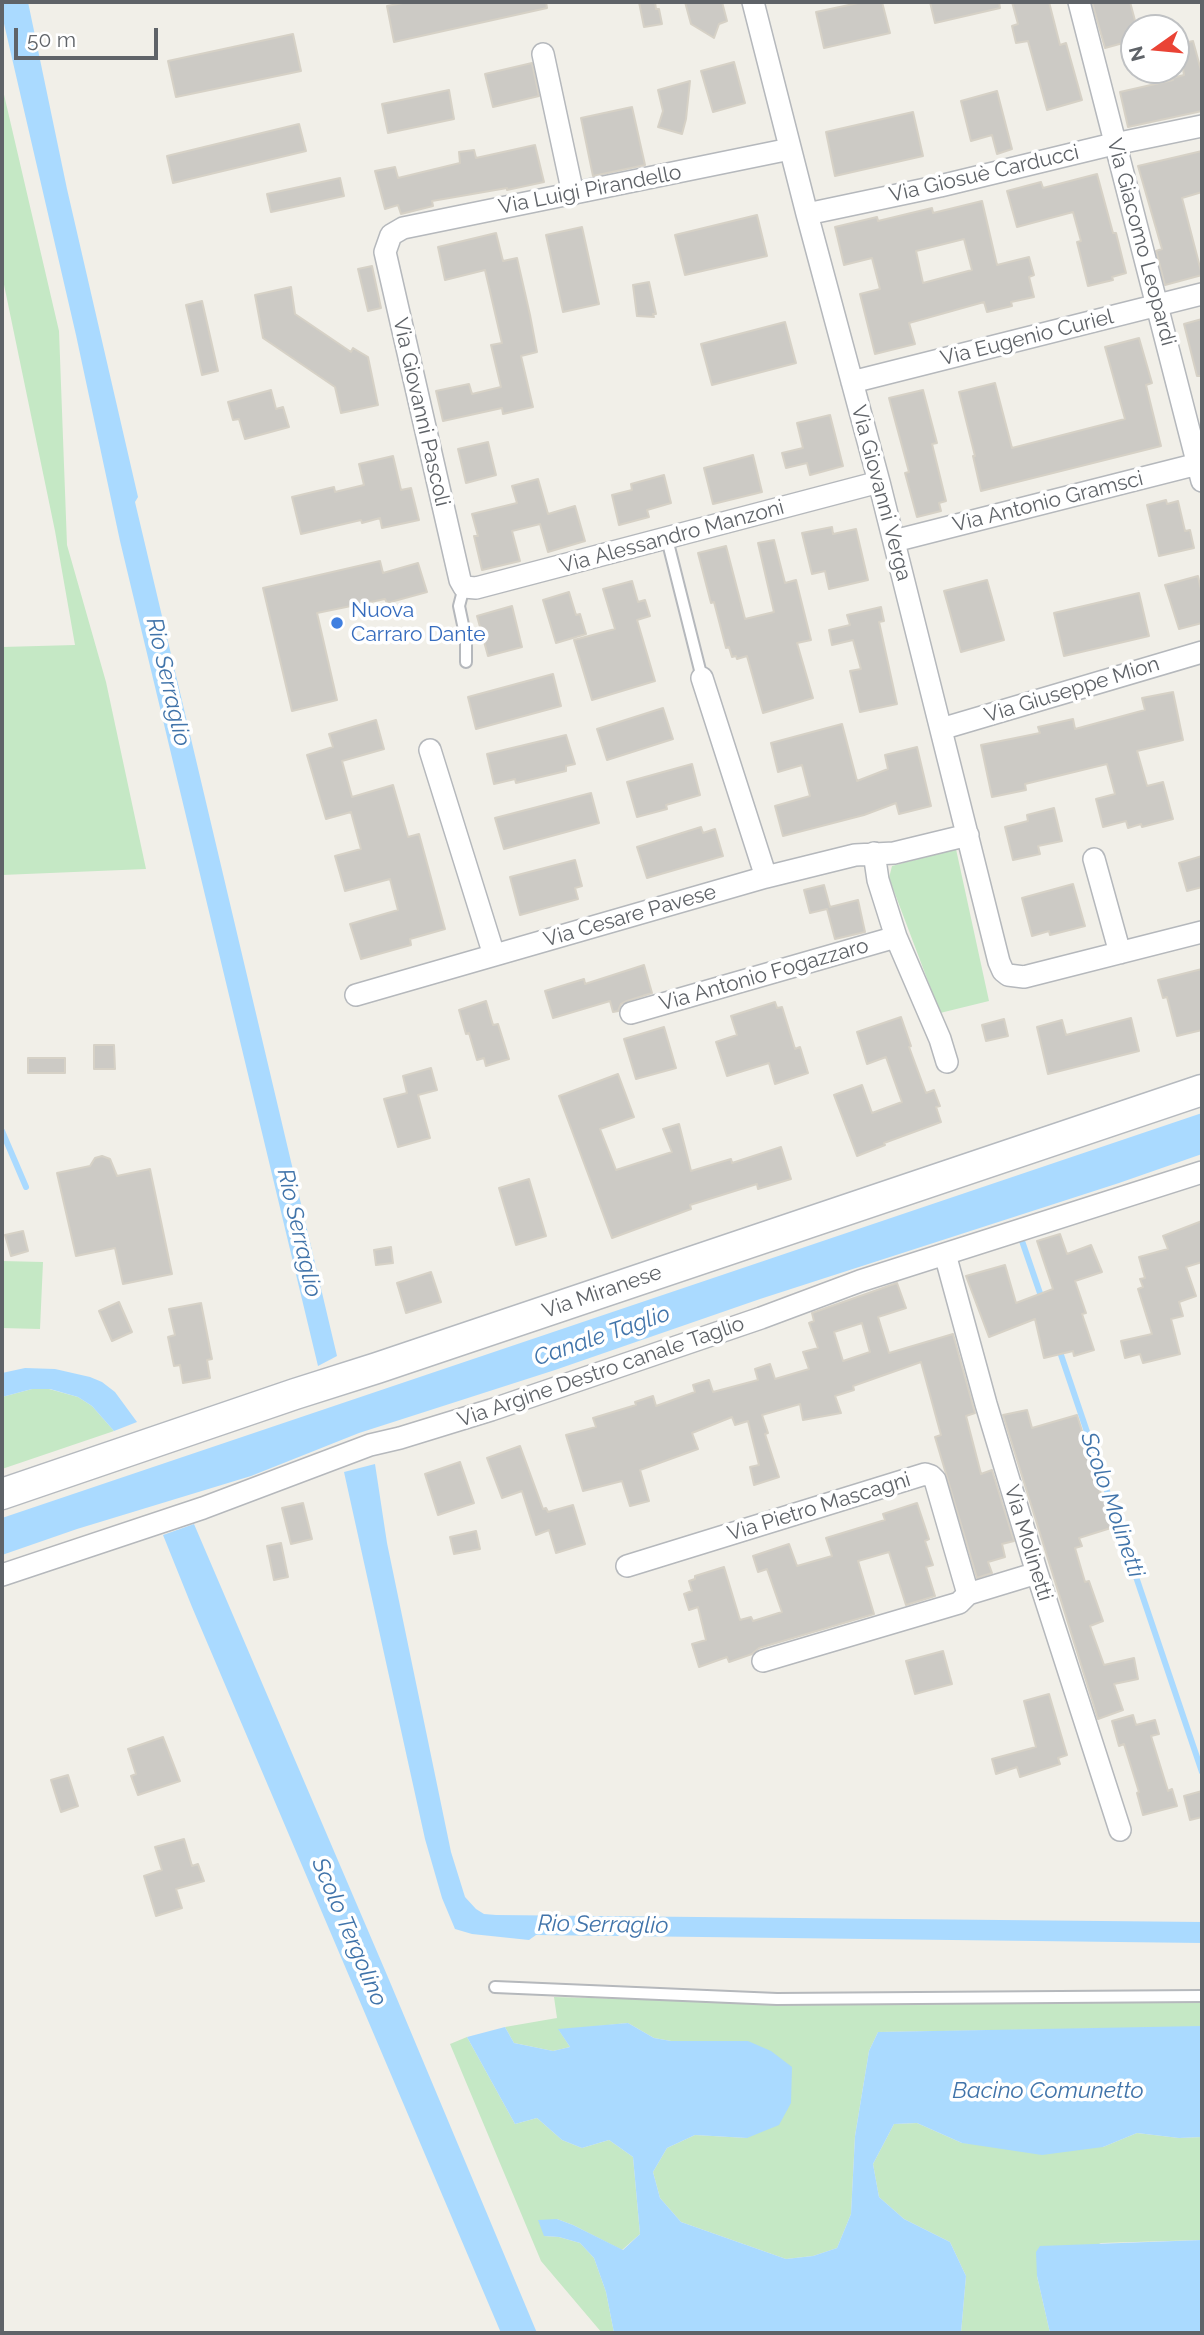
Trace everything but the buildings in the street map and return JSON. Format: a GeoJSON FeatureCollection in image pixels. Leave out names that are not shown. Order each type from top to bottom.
{"type":"FeatureCollection","features":[{"type":"Feature","properties":{"kind":"main road","name":"Via Miranese"},"geometry":{"type":"LineString","coordinates":[[2,1494],[1202,1090]]}},
{"type":"Feature","properties":{"kind":"street","name":"Via Giovanni Verga"},"geometry":{"type":"LineString","coordinates":[[753,2],[879,482],[999,962],[1003,971],[1024,977],[1120,953]]}},
{"type":"Feature","properties":{"kind":"street","name":"Via Giacomo Leopardi"},"geometry":{"type":"LineString","coordinates":[[1079,2],[1201,470]]}},
{"type":"Feature","properties":{"kind":"street"},"geometry":{"type":"LineString","coordinates":[[543,54],[573,194]]}},
{"type":"Feature","properties":{"kind":"street","name":"Via Giosuè Carducci"},"geometry":{"type":"LineString","coordinates":[[807,214],[1202,126]]}},
{"type":"Feature","properties":{"kind":"street","name":"Via Luigi Pirandello"},"geometry":{"type":"LineString","coordinates":[[391,235],[403,228],[790,149]]}},
{"type":"Feature","properties":{"kind":"street","name":"Via Giovanni Pascoli"},"geometry":{"type":"LineString","coordinates":[[391,235],[385,252],[418,402],[460,580],[464,587]]}},
{"type":"Feature","properties":{"kind":"street","name":"Via Eugenio Curiel"},"geometry":{"type":"LineString","coordinates":[[852,382],[1202,294]]}},
{"type":"Feature","properties":{"kind":"street","name":"Via Antonio Gramsci"},"geometry":{"type":"LineString","coordinates":[[894,541],[1201,470]]}},
{"type":"Feature","properties":{"kind":"street","name":"Via Alessandro Manzoni"},"geometry":{"type":"LineString","coordinates":[[464,587],[476,588],[879,482]]}},
{"type":"Feature","properties":{"kind":"street","name":"Via Giuseppe Mion"},"geometry":{"type":"LineString","coordinates":[[942,729],[1202,652]]}},
{"type":"Feature","properties":{"kind":"street"},"geometry":{"type":"LineString","coordinates":[[702,678],[766,877]]}},
{"type":"Feature","properties":{"kind":"street"},"geometry":{"type":"LineString","coordinates":[[430,750],[494,955]]}},
{"type":"Feature","properties":{"kind":"street","name":"Via Cesare Pavese"},"geometry":{"type":"LineString","coordinates":[[356,995],[766,877],[855,855],[894,853],[968,835]]}},
{"type":"Feature","properties":{"kind":"street","name":"Via Antonio Fogazzaro"},"geometry":{"type":"LineString","coordinates":[[874,853],[878,880],[896,937],[940,1039],[947,1062]]}},
{"type":"Feature","properties":{"kind":"street"},"geometry":{"type":"LineString","coordinates":[[1094,859],[1120,953],[1202,932]]}},
{"type":"Feature","properties":{"kind":"street","name":"Via Antonio Fogazzaro"},"geometry":{"type":"LineString","coordinates":[[631,1013],[896,937]]}},
{"type":"Feature","properties":{"kind":"street","name":"Via Argine Destro canale Taglio"},"geometry":{"type":"LineString","coordinates":[[2,1575],[203,1508],[370,1445],[491,1410],[749,1322],[860,1280],[1202,1172]]}},
{"type":"Feature","properties":{"kind":"street","name":"Via Molinetti"},"geometry":{"type":"LineString","coordinates":[[945,1254],[986,1404],[1037,1573],[1120,1830]]}},
{"type":"Feature","properties":{"kind":"street","name":"Via Pietro Mascagni"},"geometry":{"type":"LineString","coordinates":[[627,1566],[925,1474],[935,1480],[968,1594]]}},
{"type":"Feature","properties":{"kind":"street"},"geometry":{"type":"LineString","coordinates":[[763,1661],[959,1603],[968,1594],[1037,1573]]}},
{"type":"Feature","properties":{"kind":"lane"},"geometry":{"type":"LineString","coordinates":[[667,538],[702,678]]}},
{"type":"Feature","properties":{"kind":"lane"},"geometry":{"type":"LineString","coordinates":[[464,587],[459,607],[466,639],[466,662]]}},
{"type":"Feature","properties":{"kind":"lane"},"geometry":{"type":"LineString","coordinates":[[495,1987],[777,1999],[1202,1996]]}},
{"type":"Feature","properties":{"kind":"green space"},"geometry":{"type":"Polygon","coordinates":[[[2,86],[59,331],[67,545],[106,682],[146,869],[2,875],[2,647],[75,645],[55,531],[2,275],[2,86]]]}},
{"type":"Feature","properties":{"kind":"green space"},"geometry":{"type":"Polygon","coordinates":[[[956,849],[989,1001],[940,1013],[889,878],[892,866],[956,849]]]}},
{"type":"Feature","properties":{"kind":"green space"},"geometry":{"type":"Polygon","coordinates":[[[2,1261],[43,1262],[40,1329],[2,1328],[2,1261]]]}},
{"type":"Feature","properties":{"kind":"green space"},"geometry":{"type":"Polygon","coordinates":[[[32,1389],[49,1389],[78,1397],[92,1406],[114,1431],[2,1469],[2,1397],[32,1389]]]}},
{"type":"Feature","properties":{"kind":"green space"},"geometry":{"type":"Polygon","coordinates":[[[554,1997],[782,2003],[1202,2001],[1202,2027],[878,2032],[869,2051],[855,2136],[851,2214],[837,2248],[813,2256],[786,2259],[681,2222],[660,2198],[653,2172],[667,2148],[695,2135],[747,2138],[748,2041],[671,2041],[654,2038],[628,2023],[559,2030],[570,2047],[553,2051],[514,2043],[505,2027],[557,2018],[554,1997]]]}},
{"type":"Feature","properties":{"kind":"green space"},"geometry":{"type":"Polygon","coordinates":[[[467,2037],[515,2124],[537,2118],[562,2140],[582,2148],[609,2140],[633,2157],[640,2234],[622,2250],[557,2219],[544,2236],[580,2243],[594,2258],[606,2292],[614,2333],[602,2333],[541,2261],[450,2044],[467,2037]]]}},
{"type":"Feature","properties":{"kind":"green space"},"geometry":{"type":"Polygon","coordinates":[[[917,2123],[962,2143],[1103,2147],[1137,2133],[1179,2138],[1202,2137],[1202,2240],[1101,2243],[1037,2276],[1050,2333],[961,2333],[966,2276],[950,2242],[904,2219],[879,2197],[873,2164],[894,2124],[917,2123]]]}},
{"type":"Feature","properties":{"kind":"water","name":"Rio Serraglio"},"geometry":{"type":"Polygon","coordinates":[[[2,2],[28,2],[67,189],[138,497],[135,502],[337,1356],[318,1366],[120,541],[76,335],[2,15],[2,2]]]}},
{"type":"Feature","properties":{"kind":"water","name":"Canale Taglio"},"geometry":{"type":"Polygon","coordinates":[[[1202,1113],[1202,1154],[359,1433],[251,1476],[77,1529],[2,1555],[2,1518],[1202,1113]]]}},
{"type":"Feature","properties":{"kind":"water"},"geometry":{"type":"Polygon","coordinates":[[[25,1368],[55,1369],[102,1382],[115,1392],[137,1422],[114,1431],[92,1406],[78,1397],[50,1389],[32,1389],[2,1397],[2,1373],[25,1368]]]}},
{"type":"Feature","properties":{"kind":"water","name":"Rio Serraglio"},"geometry":{"type":"Polygon","coordinates":[[[375,1464],[387,1543],[451,1852],[465,1897],[484,1914],[1202,1922],[1202,1943],[536,1935],[529,1940],[472,1934],[455,1929],[442,1898],[425,1839],[344,1472],[375,1464]]]}},
{"type":"Feature","properties":{"kind":"water","name":"Scolo Tergolino"},"geometry":{"type":"Polygon","coordinates":[[[194,1524],[537,2333],[501,2333],[192,1607],[163,1535],[194,1524]]]}},
{"type":"Feature","properties":{"kind":"water","name":"Bacino Comunetto"},"geometry":{"type":"Polygon","coordinates":[[[628,2023],[654,2038],[671,2041],[748,2041],[771,2051],[792,2067],[791,2103],[779,2125],[747,2138],[695,2135],[667,2148],[653,2172],[660,2198],[681,2222],[786,2259],[813,2256],[837,2248],[851,2214],[855,2136],[869,2051],[878,2032],[1202,2026],[1202,2137],[1179,2138],[1137,2133],[1103,2147],[1042,2155],[962,2143],[917,2123],[894,2124],[873,2164],[879,2197],[904,2219],[950,2242],[966,2276],[961,2333],[614,2333],[606,2292],[594,2258],[580,2243],[544,2236],[538,2220],[557,2219],[623,2250],[640,2234],[633,2157],[609,2140],[582,2148],[562,2140],[537,2118],[515,2124],[467,2037],[505,2027],[514,2043],[553,2051],[570,2047],[558,2029],[628,2023]]]}},
{"type":"Feature","properties":{"kind":"water"},"geometry":{"type":"Polygon","coordinates":[[[1202,2240],[1202,2333],[1050,2333],[1037,2276],[1036,2252],[1040,2246],[1202,2240]]]}},
{"type":"Feature","properties":{"kind":"waterway"},"geometry":{"type":"LineString","coordinates":[[2,1131],[26,1187]]}},
{"type":"Feature","properties":{"kind":"waterway","name":"Scolo Molinetti"},"geometry":{"type":"LineString","coordinates":[[1021,1238],[1042,1299]]}},
{"type":"Feature","properties":{"kind":"waterway","name":"Scolo Molinetti"},"geometry":{"type":"LineString","coordinates":[[1058,1346],[1202,1772]]}},
{"type":"Feature","properties":{"kind":"place","name":"Nuova Carraro Dante"},"geometry":{"type":"Point","coordinates":[337,623]}}]}
